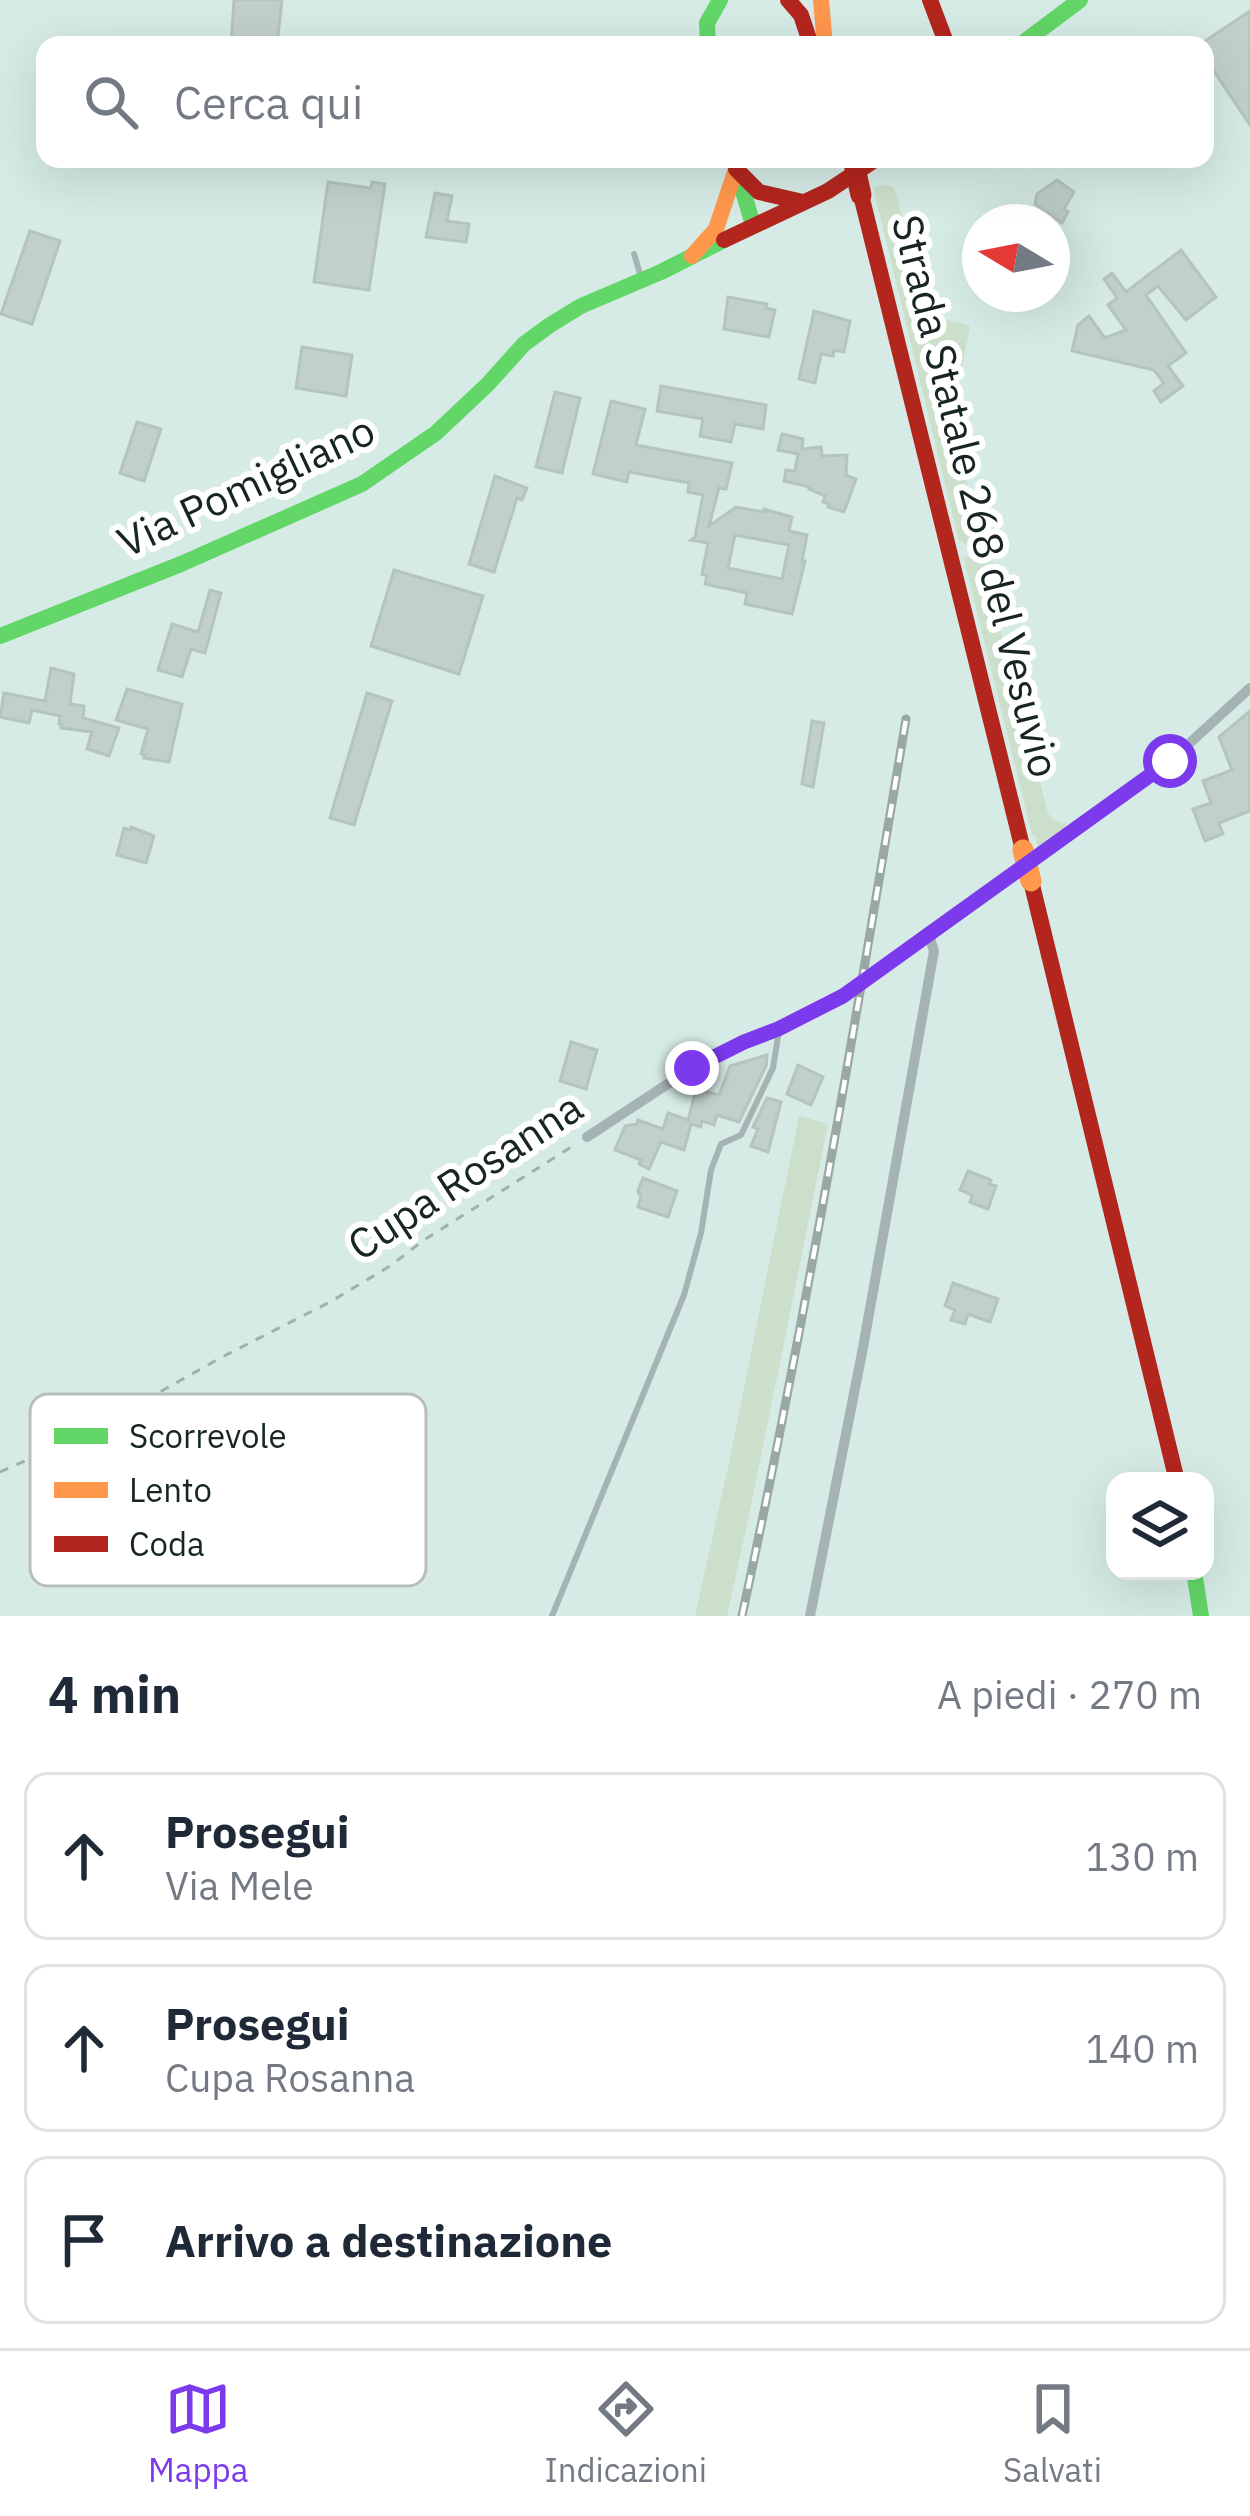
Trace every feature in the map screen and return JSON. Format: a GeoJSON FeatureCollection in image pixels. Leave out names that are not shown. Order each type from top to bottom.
{"type":"FeatureCollection","features":[{"type":"Feature","properties":{"kind":"main road"},"geometry":{"type":"LineString","coordinates":[[708,36],[707,22],[720,0]]}},
{"type":"Feature","properties":{"kind":"main road"},"geometry":{"type":"LineString","coordinates":[[788,0],[801,14],[808,36]]}},
{"type":"Feature","properties":{"kind":"main road"},"geometry":{"type":"LineString","coordinates":[[816,0],[823,36]]}},
{"type":"Feature","properties":{"kind":"main road"},"geometry":{"type":"LineString","coordinates":[[1033,36],[1081,0]]}},
{"type":"Feature","properties":{"kind":"main road"},"geometry":{"type":"LineString","coordinates":[[692,256],[716,229],[734,168]]}},
{"type":"Feature","properties":{"kind":"main road"},"geometry":{"type":"LineString","coordinates":[[736,168],[753,225]]}},
{"type":"Feature","properties":{"kind":"main road"},"geometry":{"type":"LineString","coordinates":[[739,168],[759,191],[803,202]]}},
{"type":"Feature","properties":{"kind":"main road","name":"Strada Statale 268 del Vesuvio"},"geometry":{"type":"LineString","coordinates":[[855,168],[1176,1472]]}},
{"type":"Feature","properties":{"kind":"main road","name":"Via Pomigliano"},"geometry":{"type":"LineString","coordinates":[[0,636],[181,564],[362,484],[436,433],[524,344],[581,306],[828,191],[862,168]]}},
{"type":"Feature","properties":{"kind":"main road"},"geometry":{"type":"LineString","coordinates":[[1195,1580],[1201,1616]]}},
{"type":"Feature","properties":{"kind":"street","name":"Cupa Rosanna"},"geometry":{"type":"LineString","coordinates":[[587,1137],[692,1068],[843,996],[1170,761],[1250,688]]}},
{"type":"Feature","properties":{"kind":"street"},"geometry":{"type":"LineString","coordinates":[[810,1616],[934,951],[928,932]]}},
{"type":"Feature","properties":{"kind":"lane"},"geometry":{"type":"LineString","coordinates":[[634,254],[642,280]]}},
{"type":"Feature","properties":{"kind":"lane"},"geometry":{"type":"LineString","coordinates":[[552,1616],[684,1294],[701,1233],[711,1169],[721,1144],[741,1136],[773,1068],[778,1029]]}},
{"type":"Feature","properties":{"kind":"path","name":"Cupa Rosanna"},"geometry":{"type":"LineString","coordinates":[[156,1394],[330,1302],[587,1137]]}},
{"type":"Feature","properties":{"kind":"path","name":"Cupa Rosanna"},"geometry":{"type":"LineString","coordinates":[[0,1472],[30,1459]]}},
{"type":"Feature","properties":{"kind":"green space"},"geometry":{"type":"Polygon","coordinates":[[[873,187],[894,188],[912,251],[923,314],[970,326],[951,430],[976,507],[977,550],[959,541],[873,187]]]}},
{"type":"Feature","properties":{"kind":"green space"},"geometry":{"type":"Polygon","coordinates":[[[963,556],[1001,564],[1004,570],[1003,593],[993,602],[1048,813],[1066,824],[1064,831],[1038,851],[1036,836],[963,556]]]}},
{"type":"Feature","properties":{"kind":"green space"},"geometry":{"type":"Polygon","coordinates":[[[799,1116],[828,1124],[749,1516],[727,1616],[695,1616],[728,1467],[799,1116]]]}},
{"type":"Feature","properties":{"kind":"building"},"geometry":{"type":"Polygon","coordinates":[[[234,0],[282,0],[278,36],[232,36],[234,0]]]}},
{"type":"Feature","properties":{"kind":"building"},"geometry":{"type":"Polygon","coordinates":[[[1250,11],[1250,125],[1214,71],[1212,36],[1250,11]]]}},
{"type":"Feature","properties":{"kind":"building"},"geometry":{"type":"Polygon","coordinates":[[[1057,180],[1074,192],[1067,204],[1035,204],[1037,194],[1057,180]]]}},
{"type":"Feature","properties":{"kind":"building"},"geometry":{"type":"Polygon","coordinates":[[[328,182],[371,188],[372,182],[385,184],[369,290],[314,282],[328,182]]]}},
{"type":"Feature","properties":{"kind":"building"},"geometry":{"type":"Polygon","coordinates":[[[435,193],[452,196],[447,221],[469,224],[466,242],[426,237],[435,193]]]}},
{"type":"Feature","properties":{"kind":"building"},"geometry":{"type":"Polygon","coordinates":[[[30,231],[60,241],[32,324],[1,314],[30,231]]]}},
{"type":"Feature","properties":{"kind":"building"},"geometry":{"type":"Polygon","coordinates":[[[1181,250],[1216,297],[1186,320],[1158,286],[1146,295],[1186,353],[1168,366],[1183,386],[1161,402],[1154,391],[1164,383],[1154,370],[1072,351],[1078,325],[1089,316],[1105,338],[1126,330],[1108,305],[1117,298],[1104,279],[1112,273],[1126,292],[1181,250]]]}},
{"type":"Feature","properties":{"kind":"building"},"geometry":{"type":"Polygon","coordinates":[[[728,297],[767,304],[766,308],[775,310],[769,337],[724,329],[728,297]]]}},
{"type":"Feature","properties":{"kind":"building"},"geometry":{"type":"Polygon","coordinates":[[[814,311],[850,321],[844,352],[821,354],[815,383],[799,379],[814,311]]]}},
{"type":"Feature","properties":{"kind":"building"},"geometry":{"type":"Polygon","coordinates":[[[302,347],[352,355],[346,396],[296,388],[302,347]]]}},
{"type":"Feature","properties":{"kind":"building"},"geometry":{"type":"Polygon","coordinates":[[[661,386],[766,405],[763,429],[735,424],[731,442],[700,436],[703,419],[657,411],[661,386]]]}},
{"type":"Feature","properties":{"kind":"building"},"geometry":{"type":"Polygon","coordinates":[[[555,392],[580,398],[562,473],[536,467],[555,392]]]}},
{"type":"Feature","properties":{"kind":"building"},"geometry":{"type":"Polygon","coordinates":[[[611,401],[645,409],[636,445],[732,463],[726,489],[719,488],[709,526],[736,507],[792,517],[789,531],[807,535],[792,614],[745,604],[747,593],[705,584],[707,576],[702,574],[708,543],[691,540],[703,495],[688,492],[689,483],[629,472],[627,482],[593,474],[611,401]],[[735,535],[728,568],[782,579],[789,545],[735,535]]]}},
{"type":"Feature","properties":{"kind":"building"},"geometry":{"type":"Polygon","coordinates":[[[137,422],[161,429],[144,481],[120,473],[137,422]]]}},
{"type":"Feature","properties":{"kind":"building"},"geometry":{"type":"Polygon","coordinates":[[[782,434],[803,439],[802,449],[821,447],[822,456],[847,455],[846,475],[856,479],[844,512],[828,507],[825,496],[810,487],[784,481],[786,470],[795,471],[798,454],[778,450],[782,434]]]}},
{"type":"Feature","properties":{"kind":"building"},"geometry":{"type":"Polygon","coordinates":[[[495,476],[527,488],[522,500],[517,498],[494,572],[469,564],[495,476]]]}},
{"type":"Feature","properties":{"kind":"building"},"geometry":{"type":"Polygon","coordinates":[[[394,570],[483,596],[459,674],[371,646],[394,570]]]}},
{"type":"Feature","properties":{"kind":"building"},"geometry":{"type":"Polygon","coordinates":[[[210,590],[221,593],[205,653],[191,649],[182,677],[158,670],[172,624],[198,632],[210,590]]]}},
{"type":"Feature","properties":{"kind":"building"},"geometry":{"type":"Polygon","coordinates":[[[51,668],[74,674],[70,704],[84,706],[83,718],[119,728],[109,756],[87,749],[92,732],[61,728],[60,716],[32,710],[29,723],[0,717],[4,693],[45,701],[51,668]]]}},
{"type":"Feature","properties":{"kind":"building"},"geometry":{"type":"Polygon","coordinates":[[[127,689],[182,704],[169,762],[141,754],[148,729],[116,720],[127,689]]]}},
{"type":"Feature","properties":{"kind":"building"},"geometry":{"type":"Polygon","coordinates":[[[367,693],[392,701],[354,825],[330,818],[367,693]]]}},
{"type":"Feature","properties":{"kind":"building"},"geometry":{"type":"Polygon","coordinates":[[[1250,711],[1250,811],[1219,823],[1223,834],[1205,841],[1193,809],[1211,803],[1203,781],[1232,770],[1219,737],[1250,711]]]}},
{"type":"Feature","properties":{"kind":"building"},"geometry":{"type":"Polygon","coordinates":[[[812,721],[824,723],[813,787],[802,784],[812,721]]]}},
{"type":"Feature","properties":{"kind":"building"},"geometry":{"type":"Polygon","coordinates":[[[124,828],[154,836],[146,863],[117,855],[124,828]]]}},
{"type":"Feature","properties":{"kind":"building"},"geometry":{"type":"Polygon","coordinates":[[[571,1042],[597,1050],[586,1089],[560,1081],[571,1042]]]}},
{"type":"Feature","properties":{"kind":"building"},"geometry":{"type":"Polygon","coordinates":[[[767,1055],[739,1122],[717,1115],[714,1125],[691,1124],[684,1150],[661,1142],[649,1169],[639,1164],[641,1160],[615,1150],[625,1126],[638,1120],[663,1129],[668,1113],[688,1120],[696,1089],[719,1095],[730,1066],[767,1055]]]}},
{"type":"Feature","properties":{"kind":"building"},"geometry":{"type":"Polygon","coordinates":[[[798,1065],[823,1077],[811,1105],[787,1094],[798,1065]]]}},
{"type":"Feature","properties":{"kind":"building"},"geometry":{"type":"Polygon","coordinates":[[[767,1098],[781,1102],[768,1152],[751,1146],[758,1129],[753,1127],[767,1098]]]}},
{"type":"Feature","properties":{"kind":"building"},"geometry":{"type":"Polygon","coordinates":[[[968,1171],[996,1186],[988,1209],[970,1202],[972,1195],[960,1190],[968,1171]]]}},
{"type":"Feature","properties":{"kind":"building"},"geometry":{"type":"Polygon","coordinates":[[[643,1178],[677,1191],[668,1217],[638,1207],[643,1178]]]}},
{"type":"Feature","properties":{"kind":"building"},"geometry":{"type":"Polygon","coordinates":[[[953,1283],[998,1299],[990,1322],[968,1314],[965,1324],[951,1320],[955,1310],[945,1306],[953,1283]]]}},
{"type":"Feature","properties":{"kind":"railway"},"geometry":{"type":"LineString","coordinates":[[742,1616],[809,1281],[906,719]]}},
{"type":"Feature","properties":{"kind":"traffic: fast"},"geometry":{"type":"LineString","coordinates":[[708,36],[707,23],[720,0]]}},
{"type":"Feature","properties":{"kind":"traffic: fast"},"geometry":{"type":"LineString","coordinates":[[1032,36],[1080,0]]}},
{"type":"Feature","properties":{"kind":"traffic: fast"},"geometry":{"type":"LineString","coordinates":[[737,171],[753,225]]}},
{"type":"Feature","properties":{"kind":"traffic: fast"},"geometry":{"type":"LineString","coordinates":[[0,636],[181,564],[362,484],[436,433],[524,344],[550,325],[724,240]]}},
{"type":"Feature","properties":{"kind":"traffic: fast"},"geometry":{"type":"LineString","coordinates":[[1195,1580],[1201,1616]]}},
{"type":"Feature","properties":{"kind":"traffic: slow"},"geometry":{"type":"LineString","coordinates":[[821,0],[824,36]]}},
{"type":"Feature","properties":{"kind":"traffic: slow"},"geometry":{"type":"LineString","coordinates":[[692,256],[716,229],[736,169]]}},
{"type":"Feature","properties":{"kind":"traffic: slow"},"geometry":{"type":"LineString","coordinates":[[1023,850],[1031,881]]}},
{"type":"Feature","properties":{"kind":"traffic: jam"},"geometry":{"type":"LineString","coordinates":[[788,0],[801,15],[808,36]]}},
{"type":"Feature","properties":{"kind":"traffic: jam"},"geometry":{"type":"LineString","coordinates":[[930,0],[944,36]]}},
{"type":"Feature","properties":{"kind":"traffic: jam"},"geometry":{"type":"LineString","coordinates":[[855,168],[861,195]]}},
{"type":"Feature","properties":{"kind":"traffic: jam"},"geometry":{"type":"LineString","coordinates":[[724,240],[828,191],[862,168]]}},
{"type":"Feature","properties":{"kind":"traffic: jam"},"geometry":{"type":"LineString","coordinates":[[736,169],[759,192],[803,202]]}},
{"type":"Feature","properties":{"kind":"traffic: jam"},"geometry":{"type":"LineString","coordinates":[[861,195],[1023,850]]}},
{"type":"Feature","properties":{"kind":"traffic: jam"},"geometry":{"type":"LineString","coordinates":[[1031,881],[1175,1472]]}},
{"type":"Feature","properties":{"kind":"route"},"geometry":{"type":"LineString","coordinates":[[692,1068],[843,996],[1170,761]]}}]}
